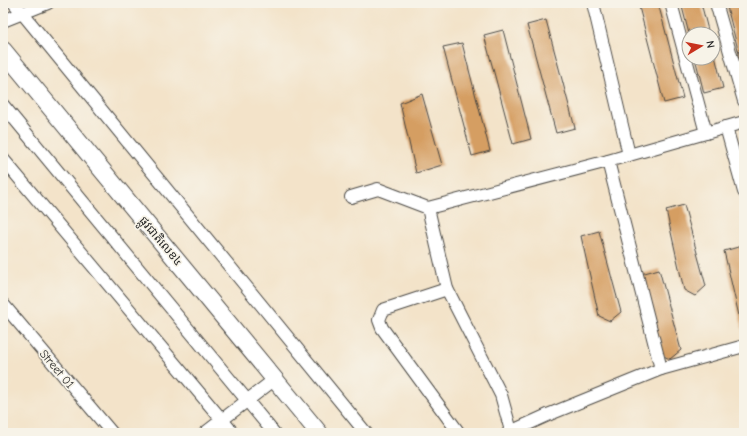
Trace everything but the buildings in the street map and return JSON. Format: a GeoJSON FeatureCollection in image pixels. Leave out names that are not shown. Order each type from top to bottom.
{"type":"FeatureCollection","features":[{"type":"Feature","properties":{"kind":"highway","name":"ផ្លូវជាតិលេខ៤"},"geometry":{"type":"LineString","coordinates":[[3,50],[319,433]]}},
{"type":"Feature","properties":{"kind":"street"},"geometry":{"type":"LineString","coordinates":[[14,3],[366,433]]}},
{"type":"Feature","properties":{"kind":"street"},"geometry":{"type":"LineString","coordinates":[[3,21],[48,3]]}},
{"type":"Feature","properties":{"kind":"street"},"geometry":{"type":"LineString","coordinates":[[593,3],[629,155]]}},
{"type":"Feature","properties":{"kind":"street"},"geometry":{"type":"LineString","coordinates":[[671,3],[706,133]]}},
{"type":"Feature","properties":{"kind":"street"},"geometry":{"type":"LineString","coordinates":[[716,3],[744,101]]}},
{"type":"Feature","properties":{"kind":"street"},"geometry":{"type":"LineString","coordinates":[[3,105],[274,433]]}},
{"type":"Feature","properties":{"kind":"street"},"geometry":{"type":"LineString","coordinates":[[351,197],[378,189],[428,208],[608,161],[744,122]]}},
{"type":"Feature","properties":{"kind":"street"},"geometry":{"type":"LineString","coordinates":[[726,127],[744,192]]}},
{"type":"Feature","properties":{"kind":"street"},"geometry":{"type":"LineString","coordinates":[[3,158],[233,433]]}},
{"type":"Feature","properties":{"kind":"street"},"geometry":{"type":"LineString","coordinates":[[608,161],[661,368]]}},
{"type":"Feature","properties":{"kind":"street"},"geometry":{"type":"LineString","coordinates":[[428,208],[447,289],[501,395],[509,432],[661,368],[744,346]]}},
{"type":"Feature","properties":{"kind":"street"},"geometry":{"type":"LineString","coordinates":[[447,289],[383,310],[379,320],[382,328],[460,433]]}},
{"type":"Feature","properties":{"kind":"street","name":"Street 01"},"geometry":{"type":"LineString","coordinates":[[3,304],[112,433]]}},
{"type":"Feature","properties":{"kind":"street"},"geometry":{"type":"LineString","coordinates":[[205,433],[275,379]]}}]}
